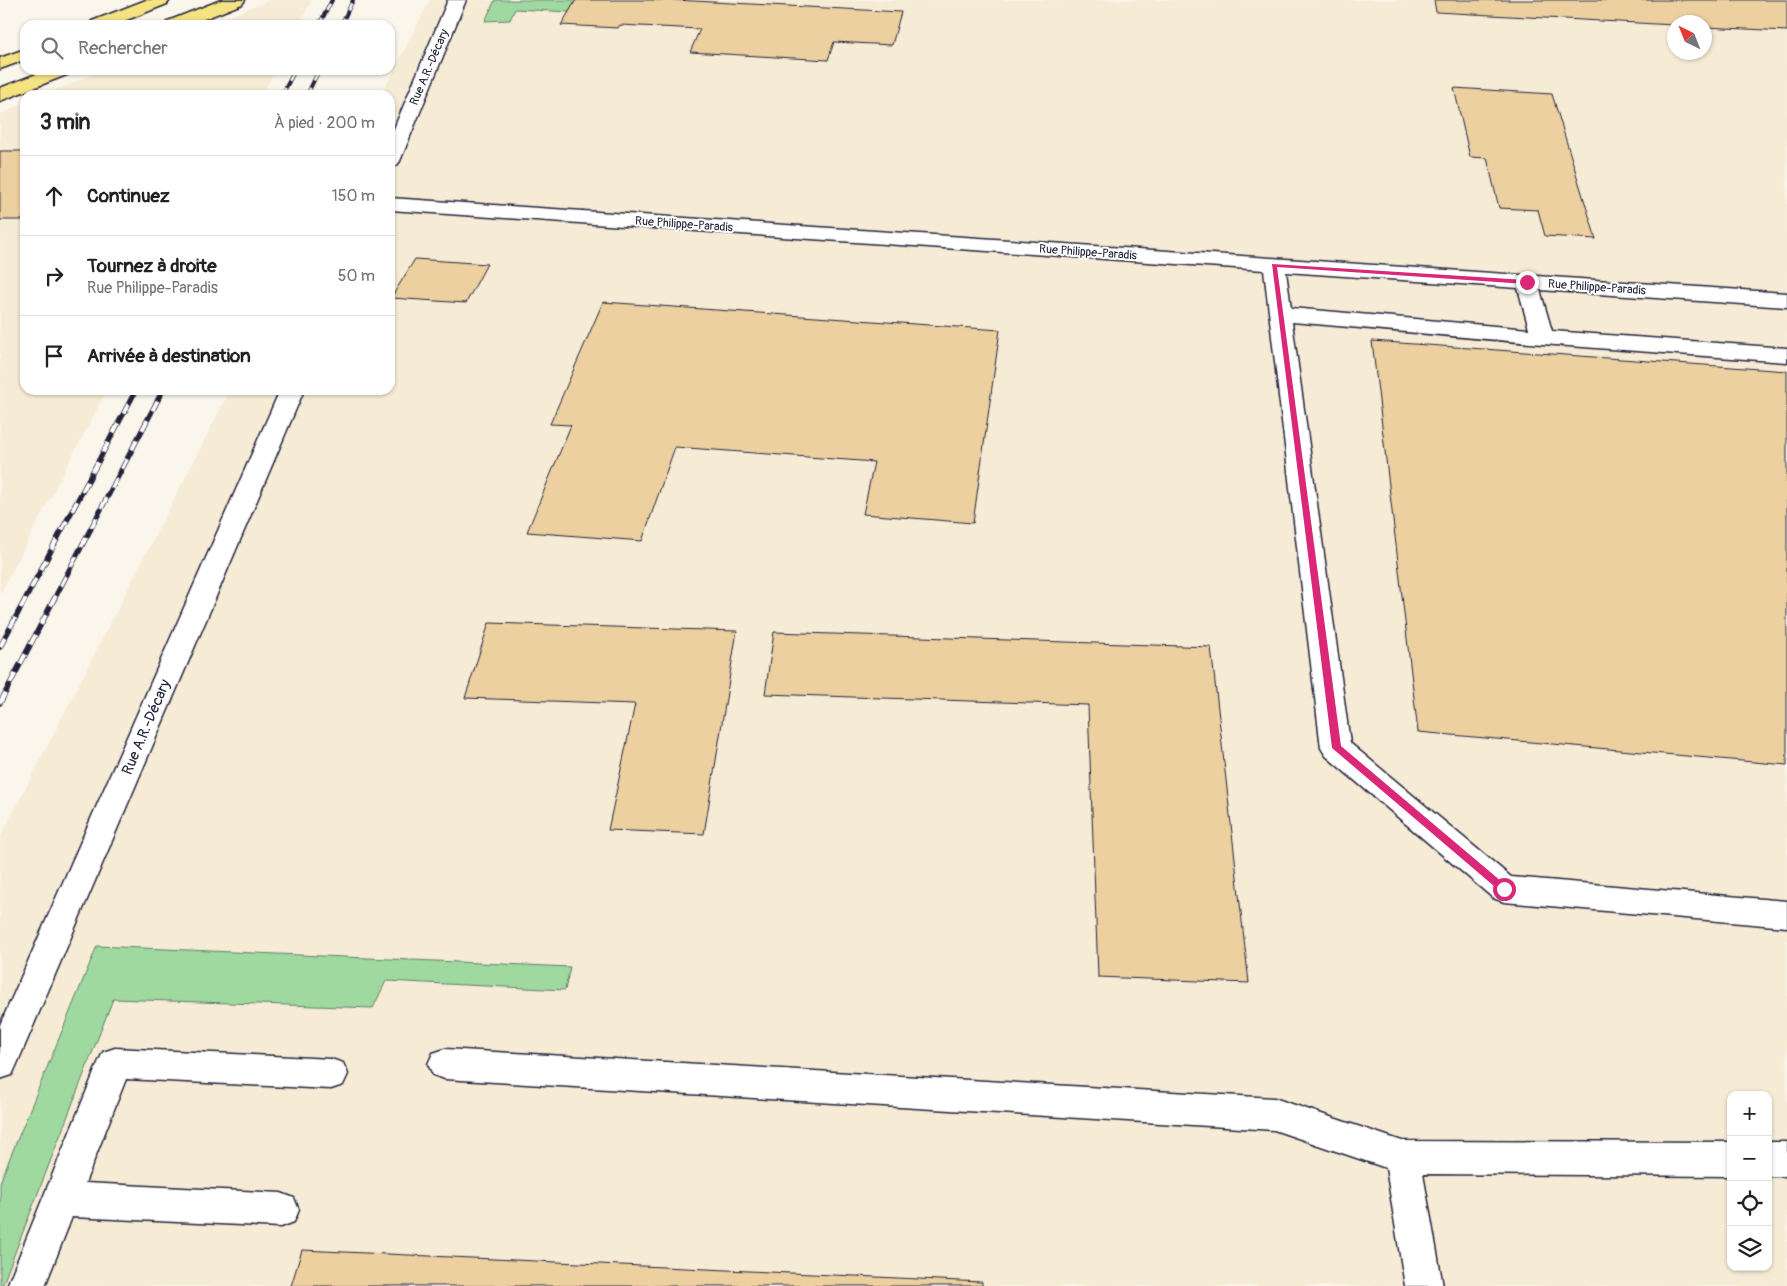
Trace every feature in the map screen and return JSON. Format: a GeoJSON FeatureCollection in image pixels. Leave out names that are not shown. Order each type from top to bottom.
{"type":"FeatureCollection","features":[{"type":"Feature","properties":{"kind":"main road"},"geometry":{"type":"LineString","coordinates":[[111,20],[161,0]]}},
{"type":"Feature","properties":{"kind":"main road"},"geometry":{"type":"LineString","coordinates":[[186,20],[236,0]]}},
{"type":"Feature","properties":{"kind":"main road"},"geometry":{"type":"LineString","coordinates":[[0,64],[20,56]]}},
{"type":"Feature","properties":{"kind":"main road"},"geometry":{"type":"LineString","coordinates":[[0,95],[50,75]]}},
{"type":"Feature","properties":{"kind":"street","name":"Rue A.R.-Décary"},"geometry":{"type":"LineString","coordinates":[[395,150],[457,0]]}},
{"type":"Feature","properties":{"kind":"street","name":"Rue Philippe-Paradis"},"geometry":{"type":"LineString","coordinates":[[395,204],[1787,300]]}},
{"type":"Feature","properties":{"kind":"street"},"geometry":{"type":"LineString","coordinates":[[1274,265],[1336,748],[1504,889],[1787,914]]}},
{"type":"Feature","properties":{"kind":"street"},"geometry":{"type":"LineString","coordinates":[[1527,282],[1542,337]]}},
{"type":"Feature","properties":{"kind":"street"},"geometry":{"type":"LineString","coordinates":[[1280,314],[1542,337],[1787,354]]}},
{"type":"Feature","properties":{"kind":"street","name":"Rue A.R.-Décary"},"geometry":{"type":"LineString","coordinates":[[0,1064],[290,395]]}},
{"type":"Feature","properties":{"kind":"street"},"geometry":{"type":"LineString","coordinates":[[26,1286],[115,1062],[331,1074]]}},
{"type":"Feature","properties":{"kind":"street"},"geometry":{"type":"LineString","coordinates":[[445,1064],[1274,1114],[1402,1157],[1727,1159]]}},
{"type":"Feature","properties":{"kind":"street"},"geometry":{"type":"LineString","coordinates":[[1402,1157],[1424,1286]]}},
{"type":"Feature","properties":{"kind":"street"},"geometry":{"type":"LineString","coordinates":[[1772,1159],[1787,1159]]}},
{"type":"Feature","properties":{"kind":"street"},"geometry":{"type":"LineString","coordinates":[[60,1199],[281,1210]]}},
{"type":"Feature","properties":{"kind":"shaded area"},"geometry":{"type":"Polygon","coordinates":[[[269,0],[312,0],[302,20],[221,20],[269,0]]]}},
{"type":"Feature","properties":{"kind":"shaded area"},"geometry":{"type":"Polygon","coordinates":[[[430,0],[1787,0],[1787,1286],[0,1286],[0,838],[227,395],[395,395],[395,90],[384,90],[391,75],[395,75],[395,68],[430,0]]]}},
{"type":"Feature","properties":{"kind":"shaded area"},"geometry":{"type":"Polygon","coordinates":[[[91,75],[272,75],[265,90],[56,90],[91,75]]]}},
{"type":"Feature","properties":{"kind":"shaded area"},"geometry":{"type":"Polygon","coordinates":[[[20,105],[20,395],[104,395],[0,594],[0,114],[20,105]]]}},
{"type":"Feature","properties":{"kind":"green space"},"geometry":{"type":"Polygon","coordinates":[[[495,0],[576,0],[569,12],[515,9],[510,20],[485,21],[495,0]]]}},
{"type":"Feature","properties":{"kind":"green space"},"geometry":{"type":"Polygon","coordinates":[[[97,946],[570,967],[565,990],[386,981],[373,1008],[113,999],[2,1286],[0,1286],[0,1182],[97,946]]]}},
{"type":"Feature","properties":{"kind":"building"},"geometry":{"type":"Polygon","coordinates":[[[576,0],[675,0],[901,12],[892,45],[834,42],[828,60],[690,52],[700,29],[620,25],[618,28],[561,25],[576,0]]]}},
{"type":"Feature","properties":{"kind":"building"},"geometry":{"type":"Polygon","coordinates":[[[1434,0],[1787,0],[1787,31],[1712,27],[1712,15],[1667,15],[1667,25],[1436,12],[1434,0]]]}},
{"type":"Feature","properties":{"kind":"building"},"geometry":{"type":"Polygon","coordinates":[[[1454,88],[1552,94],[1596,239],[1545,236],[1538,210],[1499,208],[1487,158],[1470,157],[1454,88]]]}},
{"type":"Feature","properties":{"kind":"building"},"geometry":{"type":"Polygon","coordinates":[[[0,151],[20,151],[20,220],[0,220],[0,151]]]}},
{"type":"Feature","properties":{"kind":"building"},"geometry":{"type":"Polygon","coordinates":[[[415,259],[487,264],[466,303],[395,298],[395,292],[415,259]]]}},
{"type":"Feature","properties":{"kind":"building"},"geometry":{"type":"Polygon","coordinates":[[[603,302],[1000,330],[973,523],[863,514],[874,462],[675,447],[642,541],[527,532],[571,425],[550,424],[603,302]]]}},
{"type":"Feature","properties":{"kind":"building"},"geometry":{"type":"Polygon","coordinates":[[[1372,341],[1787,371],[1787,765],[1418,732],[1372,341]]]}},
{"type":"Feature","properties":{"kind":"building"},"geometry":{"type":"Polygon","coordinates":[[[489,623],[737,631],[704,834],[608,830],[635,704],[465,698],[489,623]]]}},
{"type":"Feature","properties":{"kind":"building"},"geometry":{"type":"Polygon","coordinates":[[[774,632],[1211,647],[1249,983],[1098,977],[1088,705],[765,694],[774,632]]]}},
{"type":"Feature","properties":{"kind":"building"},"geometry":{"type":"Polygon","coordinates":[[[302,1250],[982,1282],[982,1286],[291,1286],[302,1250]]]}},
{"type":"Feature","properties":{"kind":"railway"},"geometry":{"type":"LineString","coordinates":[[322,20],[332,0]]}},
{"type":"Feature","properties":{"kind":"railway"},"geometry":{"type":"LineString","coordinates":[[343,20],[353,0]]}},
{"type":"Feature","properties":{"kind":"railway"},"geometry":{"type":"LineString","coordinates":[[285,90],[292,75]]}},
{"type":"Feature","properties":{"kind":"railway"},"geometry":{"type":"LineString","coordinates":[[309,90],[317,75]]}},
{"type":"Feature","properties":{"kind":"railway"},"geometry":{"type":"LineString","coordinates":[[0,647],[133,395]]}},
{"type":"Feature","properties":{"kind":"railway"},"geometry":{"type":"LineString","coordinates":[[0,703],[160,395]]}},
{"type":"Feature","properties":{"kind":"route"},"geometry":{"type":"LineString","coordinates":[[1504,889],[1336,748],[1274,265],[1527,282]]}}]}
